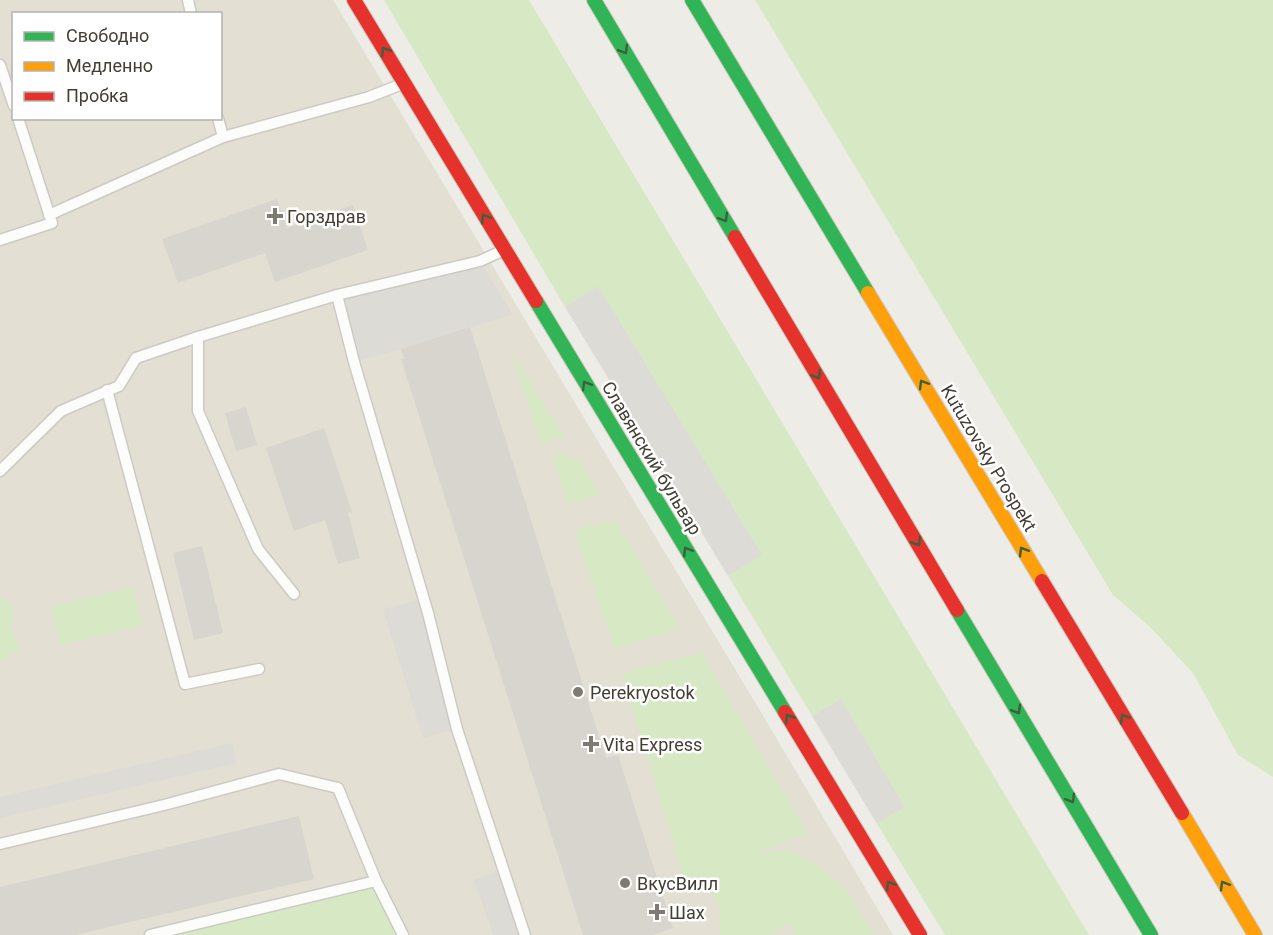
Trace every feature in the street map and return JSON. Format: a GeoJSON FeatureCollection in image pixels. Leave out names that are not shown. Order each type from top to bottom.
{"type":"FeatureCollection","features":[{"type":"Feature","properties":{"kind":"main road","name":"Славянский бульвар"},"geometry":{"type":"LineString","coordinates":[[354,0],[920,935]]}},
{"type":"Feature","properties":{"kind":"main road"},"geometry":{"type":"LineString","coordinates":[[594,0],[1152,935]]}},
{"type":"Feature","properties":{"kind":"main road","name":"Kutuzovsky Prospekt"},"geometry":{"type":"LineString","coordinates":[[692,0],[1255,935]]}},
{"type":"Feature","properties":{"kind":"lane"},"geometry":{"type":"LineString","coordinates":[[0,65],[12,100]]}},
{"type":"Feature","properties":{"kind":"lane"},"geometry":{"type":"LineString","coordinates":[[49,215],[223,137],[369,97],[404,83]]}},
{"type":"Feature","properties":{"kind":"lane"},"geometry":{"type":"LineString","coordinates":[[0,240],[52,223],[19,120]]}},
{"type":"Feature","properties":{"kind":"lane"},"geometry":{"type":"LineString","coordinates":[[219,120],[223,137]]}},
{"type":"Feature","properties":{"kind":"lane"},"geometry":{"type":"LineString","coordinates":[[0,471],[61,411],[119,386],[136,358],[337,295],[480,261],[504,250]]}},
{"type":"Feature","properties":{"kind":"lane"},"geometry":{"type":"LineString","coordinates":[[337,295],[354,362],[428,613],[456,729],[525,935]]}},
{"type":"Feature","properties":{"kind":"lane"},"geometry":{"type":"LineString","coordinates":[[198,337],[198,411],[258,549],[294,594]]}},
{"type":"Feature","properties":{"kind":"lane"},"geometry":{"type":"LineString","coordinates":[[107,390],[185,684],[259,669]]}},
{"type":"Feature","properties":{"kind":"lane"},"geometry":{"type":"LineString","coordinates":[[0,844],[164,805],[279,774],[338,788],[376,881],[403,935]]}},
{"type":"Feature","properties":{"kind":"lane"},"geometry":{"type":"LineString","coordinates":[[150,935],[376,881]]}},
{"type":"Feature","properties":{"kind":"shaded area"},"geometry":{"type":"Polygon","coordinates":[[[0,0],[333,0],[893,935],[0,935],[0,0]]]}},
{"type":"Feature","properties":{"kind":"shaded area"},"geometry":{"type":"Polygon","coordinates":[[[480,261],[513,314],[354,362],[337,295],[480,261]]]}},
{"type":"Feature","properties":{"kind":"shaded area"},"geometry":{"type":"Polygon","coordinates":[[[598,286],[762,555],[728,576],[565,307],[598,286]]]}},
{"type":"Feature","properties":{"kind":"shaded area"},"geometry":{"type":"Polygon","coordinates":[[[424,599],[457,729],[423,738],[383,609],[424,599]]]}},
{"type":"Feature","properties":{"kind":"shaded area"},"geometry":{"type":"Polygon","coordinates":[[[841,699],[905,807],[877,824],[812,716],[841,699]]]}},
{"type":"Feature","properties":{"kind":"shaded area"},"geometry":{"type":"Polygon","coordinates":[[[232,743],[236,763],[0,818],[0,797],[232,743]]]}},
{"type":"Feature","properties":{"kind":"shaded area"},"geometry":{"type":"Polygon","coordinates":[[[503,870],[525,935],[493,935],[474,880],[503,870]]]}},
{"type":"Feature","properties":{"kind":"green space"},"geometry":{"type":"Polygon","coordinates":[[[384,0],[529,0],[1089,935],[945,935],[877,824],[905,807],[841,700],[812,716],[728,576],[761,554],[598,287],[565,307],[384,0]]]}},
{"type":"Feature","properties":{"kind":"green space"},"geometry":{"type":"Polygon","coordinates":[[[755,0],[1273,0],[1273,777],[1238,755],[1193,673],[1150,627],[1113,595],[755,0]]]}},
{"type":"Feature","properties":{"kind":"green space"},"geometry":{"type":"Polygon","coordinates":[[[509,348],[564,436],[541,444],[509,348]]]}},
{"type":"Feature","properties":{"kind":"green space"},"geometry":{"type":"Polygon","coordinates":[[[566,454],[580,463],[600,495],[568,504],[552,456],[566,454]]]}},
{"type":"Feature","properties":{"kind":"green space"},"geometry":{"type":"Polygon","coordinates":[[[615,520],[681,629],[614,648],[574,530],[615,520]]]}},
{"type":"Feature","properties":{"kind":"green space"},"geometry":{"type":"Polygon","coordinates":[[[133,587],[142,626],[60,645],[51,606],[133,587]]]}},
{"type":"Feature","properties":{"kind":"green space"},"geometry":{"type":"Polygon","coordinates":[[[0,597],[13,605],[12,632],[19,651],[0,661],[0,597]]]}},
{"type":"Feature","properties":{"kind":"green space"},"geometry":{"type":"Polygon","coordinates":[[[702,653],[808,832],[758,853],[788,850],[816,864],[844,887],[875,935],[794,935],[788,922],[772,935],[720,935],[717,901],[706,892],[687,889],[622,673],[702,653]]]}},
{"type":"Feature","properties":{"kind":"green space"},"geometry":{"type":"Polygon","coordinates":[[[376,881],[403,935],[150,935],[376,881]]]}},
{"type":"Feature","properties":{"kind":"building"},"geometry":{"type":"Polygon","coordinates":[[[277,199],[287,228],[353,205],[368,250],[275,282],[265,253],[178,283],[162,239],[277,199]]]}},
{"type":"Feature","properties":{"kind":"building"},"geometry":{"type":"Polygon","coordinates":[[[470,327],[606,758],[618,755],[673,928],[652,935],[583,935],[401,359],[404,359],[401,349],[470,327]]]}},
{"type":"Feature","properties":{"kind":"building"},"geometry":{"type":"Polygon","coordinates":[[[246,407],[257,445],[236,451],[225,413],[246,407]]]}},
{"type":"Feature","properties":{"kind":"building"},"geometry":{"type":"Polygon","coordinates":[[[324,428],[352,512],[348,513],[360,558],[338,564],[325,520],[294,531],[266,448],[324,428]]]}},
{"type":"Feature","properties":{"kind":"building"},"geometry":{"type":"Polygon","coordinates":[[[202,546],[223,633],[194,640],[173,553],[202,546]]]}},
{"type":"Feature","properties":{"kind":"building"},"geometry":{"type":"Polygon","coordinates":[[[299,816],[314,879],[75,935],[0,935],[0,887],[299,816]]]}},
{"type":"Feature","properties":{"kind":"traffic: fast"},"geometry":{"type":"LineString","coordinates":[[594,0],[735,237]]}},
{"type":"Feature","properties":{"kind":"traffic: fast"},"geometry":{"type":"LineString","coordinates":[[692,0],[868,293]]}},
{"type":"Feature","properties":{"kind":"traffic: fast"},"geometry":{"type":"LineString","coordinates":[[536,301],[785,712]]}},
{"type":"Feature","properties":{"kind":"traffic: fast"},"geometry":{"type":"LineString","coordinates":[[957,610],[1151,935]]}},
{"type":"Feature","properties":{"kind":"traffic: slow"},"geometry":{"type":"LineString","coordinates":[[868,293],[1042,581]]}},
{"type":"Feature","properties":{"kind":"traffic: slow"},"geometry":{"type":"LineString","coordinates":[[1182,813],[1255,935]]}},
{"type":"Feature","properties":{"kind":"traffic: jam"},"geometry":{"type":"LineString","coordinates":[[354,0],[536,301]]}},
{"type":"Feature","properties":{"kind":"traffic: jam"},"geometry":{"type":"LineString","coordinates":[[735,237],[957,610]]}},
{"type":"Feature","properties":{"kind":"traffic: jam"},"geometry":{"type":"LineString","coordinates":[[1042,581],[1182,813]]}},
{"type":"Feature","properties":{"kind":"traffic: jam"},"geometry":{"type":"LineString","coordinates":[[785,712],[920,935]]}},
{"type":"Feature","properties":{"kind":"place","name":"Горздрав"},"geometry":{"type":"Point","coordinates":[275,216]}},
{"type":"Feature","properties":{"kind":"place","name":"Perekryostok"},"geometry":{"type":"Point","coordinates":[578,692]}},
{"type":"Feature","properties":{"kind":"place","name":"Vita Express"},"geometry":{"type":"Point","coordinates":[591,744]}},
{"type":"Feature","properties":{"kind":"place","name":"ВкусВилл"},"geometry":{"type":"Point","coordinates":[625,883]}},
{"type":"Feature","properties":{"kind":"place","name":"Шах"},"geometry":{"type":"Point","coordinates":[657,912]}}]}
